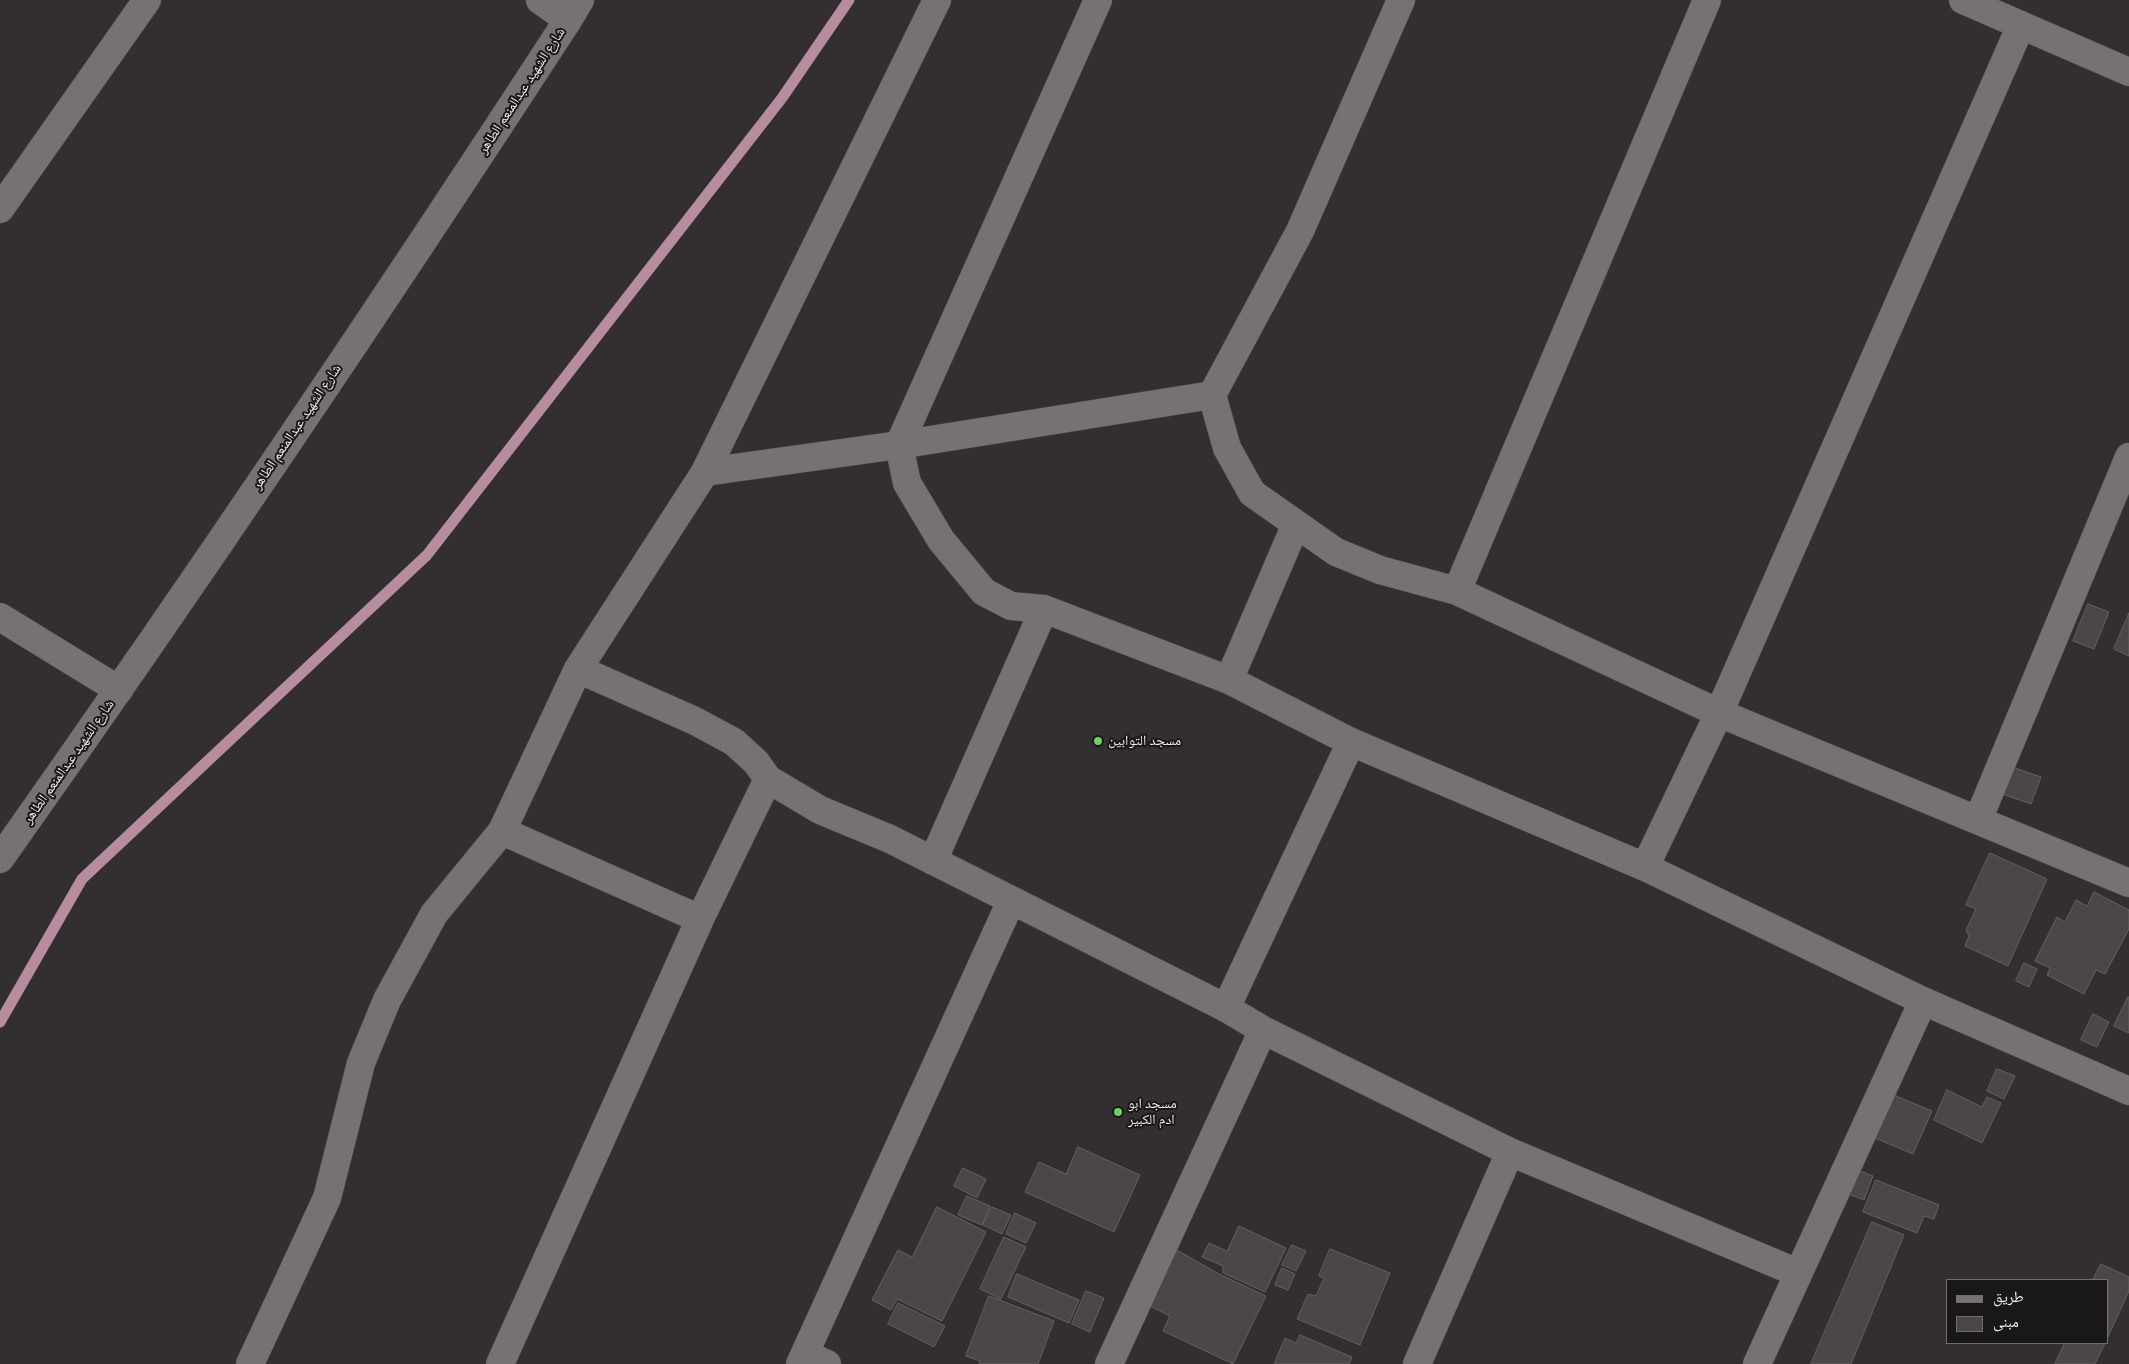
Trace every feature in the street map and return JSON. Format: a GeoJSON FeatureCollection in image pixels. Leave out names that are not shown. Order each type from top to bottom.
{"type":"FeatureCollection","features":[{"type":"Feature","properties":{"kind":"street"},"geometry":{"type":"LineString","coordinates":[[0,209],[147,0]]}},
{"type":"Feature","properties":{"kind":"street","name":"شارع الشهيد عبدالمنعم الطاهر"},"geometry":{"type":"LineString","coordinates":[[0,859],[119,690],[462,184],[574,10],[540,0]]}},
{"type":"Feature","properties":{"kind":"street"},"geometry":{"type":"LineString","coordinates":[[250,1364],[327,1198],[361,1063],[387,1000],[434,914],[502,831],[578,668],[705,472],[937,0]]}},
{"type":"Feature","properties":{"kind":"street"},"geometry":{"type":"LineString","coordinates":[[1098,0],[899,445],[907,483],[941,540],[984,592],[1011,606],[1044,609],[1229,680],[1351,742],[1645,866],[1923,1001],[2129,1091]]}},
{"type":"Feature","properties":{"kind":"street"},"geometry":{"type":"LineString","coordinates":[[1401,0],[1300,231],[1212,395],[1227,448],[1252,493],[1336,552],[1371,566],[1457,591],[1719,713],[2129,883]]}},
{"type":"Feature","properties":{"kind":"street"},"geometry":{"type":"LineString","coordinates":[[1457,591],[1707,0]]}},
{"type":"Feature","properties":{"kind":"street"},"geometry":{"type":"LineString","coordinates":[[1962,0],[2129,72]]}},
{"type":"Feature","properties":{"kind":"street"},"geometry":{"type":"LineString","coordinates":[[1645,866],[1719,713],[2020,25]]}},
{"type":"Feature","properties":{"kind":"street"},"geometry":{"type":"LineString","coordinates":[[705,472],[899,445],[1212,395]]}},
{"type":"Feature","properties":{"kind":"street"},"geometry":{"type":"LineString","coordinates":[[1978,820],[2129,457]]}},
{"type":"Feature","properties":{"kind":"street"},"geometry":{"type":"LineString","coordinates":[[1229,680],[1296,524]]}},
{"type":"Feature","properties":{"kind":"street"},"geometry":{"type":"LineString","coordinates":[[933,861],[1044,609]]}},
{"type":"Feature","properties":{"kind":"street"},"geometry":{"type":"LineString","coordinates":[[0,617],[119,690]]}},
{"type":"Feature","properties":{"kind":"street"},"geometry":{"type":"LineString","coordinates":[[578,668],[734,742],[756,762],[768,779],[820,810],[890,839],[1226,1008],[1263,1030],[1510,1152],[1798,1272]]}},
{"type":"Feature","properties":{"kind":"street"},"geometry":{"type":"LineString","coordinates":[[1226,1008],[1351,742]]}},
{"type":"Feature","properties":{"kind":"street"},"geometry":{"type":"LineString","coordinates":[[500,1364],[700,918],[768,779]]}},
{"type":"Feature","properties":{"kind":"street"},"geometry":{"type":"LineString","coordinates":[[502,831],[700,918]]}},
{"type":"Feature","properties":{"kind":"street"},"geometry":{"type":"LineString","coordinates":[[810,1361],[1011,901]]}},
{"type":"Feature","properties":{"kind":"street"},"geometry":{"type":"LineString","coordinates":[[1757,1364],[1923,1001]]}},
{"type":"Feature","properties":{"kind":"street"},"geometry":{"type":"LineString","coordinates":[[1109,1364],[1263,1030]]}},
{"type":"Feature","properties":{"kind":"street"},"geometry":{"type":"LineString","coordinates":[[1417,1364],[1510,1152]]}},
{"type":"Feature","properties":{"kind":"building"},"geometry":{"type":"Polygon","coordinates":[[[2088,604],[2109,612],[2094,649],[2073,641],[2088,604]]]}},
{"type":"Feature","properties":{"kind":"building"},"geometry":{"type":"Polygon","coordinates":[[[2129,613],[2129,656],[2114,649],[2129,613]]]}},
{"type":"Feature","properties":{"kind":"building"},"geometry":{"type":"Polygon","coordinates":[[[2012,767],[2041,777],[2031,804],[2002,794],[2012,767]]]}},
{"type":"Feature","properties":{"kind":"building"},"geometry":{"type":"Polygon","coordinates":[[[1990,853],[2047,879],[2008,966],[1965,946],[1969,936],[1966,930],[1976,909],[1966,905],[1990,853]]]}},
{"type":"Feature","properties":{"kind":"building"},"geometry":{"type":"Polygon","coordinates":[[[2094,892],[2129,910],[2129,929],[2105,974],[2096,970],[2084,994],[2047,975],[2050,968],[2035,961],[2057,917],[2065,922],[2076,900],[2087,906],[2094,892]]]}},
{"type":"Feature","properties":{"kind":"building"},"geometry":{"type":"Polygon","coordinates":[[[2024,963],[2037,969],[2029,987],[2016,981],[2024,963]]]}},
{"type":"Feature","properties":{"kind":"building"},"geometry":{"type":"Polygon","coordinates":[[[2129,997],[2129,1033],[2114,1026],[2129,997]]]}},
{"type":"Feature","properties":{"kind":"building"},"geometry":{"type":"Polygon","coordinates":[[[2093,1014],[2109,1022],[2097,1047],[2081,1040],[2093,1014]]]}},
{"type":"Feature","properties":{"kind":"building"},"geometry":{"type":"Polygon","coordinates":[[[1997,1069],[2015,1076],[2004,1099],[1987,1091],[1997,1069]]]}},
{"type":"Feature","properties":{"kind":"building"},"geometry":{"type":"Polygon","coordinates":[[[1947,1090],[1982,1107],[1987,1097],[2001,1103],[1982,1143],[1934,1120],[1947,1090]]]}},
{"type":"Feature","properties":{"kind":"building"},"geometry":{"type":"Polygon","coordinates":[[[1889,1093],[1932,1111],[1913,1154],[1870,1136],[1889,1093]]]}},
{"type":"Feature","properties":{"kind":"building"},"geometry":{"type":"Polygon","coordinates":[[[1078,1147],[1140,1175],[1114,1232],[1025,1192],[1039,1162],[1066,1174],[1078,1147]]]}},
{"type":"Feature","properties":{"kind":"building"},"geometry":{"type":"Polygon","coordinates":[[[1850,1167],[1873,1176],[1864,1200],[1841,1191],[1850,1167]]]}},
{"type":"Feature","properties":{"kind":"building"},"geometry":{"type":"Polygon","coordinates":[[[963,1168],[986,1179],[977,1198],[954,1186],[963,1168]]]}},
{"type":"Feature","properties":{"kind":"building"},"geometry":{"type":"Polygon","coordinates":[[[1876,1180],[1939,1205],[1934,1219],[1924,1216],[1917,1233],[1863,1212],[1876,1180]]]}},
{"type":"Feature","properties":{"kind":"building"},"geometry":{"type":"Polygon","coordinates":[[[967,1196],[990,1206],[982,1225],[958,1215],[967,1196]]]}},
{"type":"Feature","properties":{"kind":"building"},"geometry":{"type":"Polygon","coordinates":[[[937,1207],[986,1232],[942,1321],[897,1299],[891,1310],[872,1300],[898,1250],[912,1257],[937,1207]]]}},
{"type":"Feature","properties":{"kind":"building"},"geometry":{"type":"Polygon","coordinates":[[[992,1207],[1011,1215],[1002,1234],[983,1225],[992,1207]]]}},
{"type":"Feature","properties":{"kind":"building"},"geometry":{"type":"Polygon","coordinates":[[[1015,1213],[1036,1223],[1026,1243],[1006,1234],[1015,1213]]]}},
{"type":"Feature","properties":{"kind":"building"},"geometry":{"type":"Polygon","coordinates":[[[1872,1222],[1904,1235],[1851,1364],[1811,1364],[1872,1222]]]}},
{"type":"Feature","properties":{"kind":"building"},"geometry":{"type":"Polygon","coordinates":[[[1239,1226],[1286,1248],[1265,1292],[1223,1273],[1223,1266],[1202,1257],[1209,1243],[1227,1251],[1239,1226]]]}},
{"type":"Feature","properties":{"kind":"building"},"geometry":{"type":"Polygon","coordinates":[[[1004,1237],[1026,1247],[1001,1299],[980,1289],[1004,1237]]]}},
{"type":"Feature","properties":{"kind":"building"},"geometry":{"type":"Polygon","coordinates":[[[1292,1245],[1306,1251],[1296,1271],[1282,1265],[1292,1245]]]}},
{"type":"Feature","properties":{"kind":"building"},"geometry":{"type":"Polygon","coordinates":[[[1175,1249],[1219,1274],[1266,1296],[1233,1364],[1163,1331],[1170,1316],[1148,1305],[1175,1249]]]}},
{"type":"Feature","properties":{"kind":"building"},"geometry":{"type":"Polygon","coordinates":[[[1330,1249],[1390,1273],[1360,1345],[1297,1319],[1308,1294],[1316,1296],[1324,1278],[1319,1276],[1330,1249]]]}},
{"type":"Feature","properties":{"kind":"building"},"geometry":{"type":"Polygon","coordinates":[[[2101,1264],[2129,1277],[2129,1291],[2109,1335],[2109,1279],[2094,1279],[2101,1264]]]}},
{"type":"Feature","properties":{"kind":"building"},"geometry":{"type":"Polygon","coordinates":[[[1282,1268],[1295,1274],[1288,1290],[1275,1285],[1282,1268]]]}},
{"type":"Feature","properties":{"kind":"building"},"geometry":{"type":"Polygon","coordinates":[[[1017,1274],[1079,1300],[1069,1323],[1008,1297],[1017,1274]]]}},
{"type":"Feature","properties":{"kind":"building"},"geometry":{"type":"Polygon","coordinates":[[[1086,1291],[1104,1298],[1090,1332],[1072,1324],[1086,1291]]]}},
{"type":"Feature","properties":{"kind":"building"},"geometry":{"type":"Polygon","coordinates":[[[989,1296],[1054,1321],[1038,1364],[979,1364],[980,1361],[966,1356],[989,1296]]]}},
{"type":"Feature","properties":{"kind":"building"},"geometry":{"type":"Polygon","coordinates":[[[898,1303],[945,1326],[934,1347],[888,1324],[898,1303]]]}},
{"type":"Feature","properties":{"kind":"building"},"geometry":{"type":"Polygon","coordinates":[[[1300,1335],[1352,1357],[1349,1364],[1274,1364],[1285,1338],[1296,1343],[1300,1335]]]}},
{"type":"Feature","properties":{"kind":"building"},"geometry":{"type":"Polygon","coordinates":[[[2065,1344],[2105,1344],[2095,1364],[2055,1364],[2065,1344]]]}},
{"type":"Feature","properties":{"kind":"waterway"},"geometry":{"type":"LineString","coordinates":[[0,1022],[82,879],[427,555],[782,98],[849,0]]}},
{"type":"Feature","properties":{"kind":"place","name":"مسجد التوابين"},"geometry":{"type":"Point","coordinates":[1098,741]}},
{"type":"Feature","properties":{"kind":"place","name":"مسجد ابو ادم الكبير"},"geometry":{"type":"Point","coordinates":[1118,1112]}}]}
